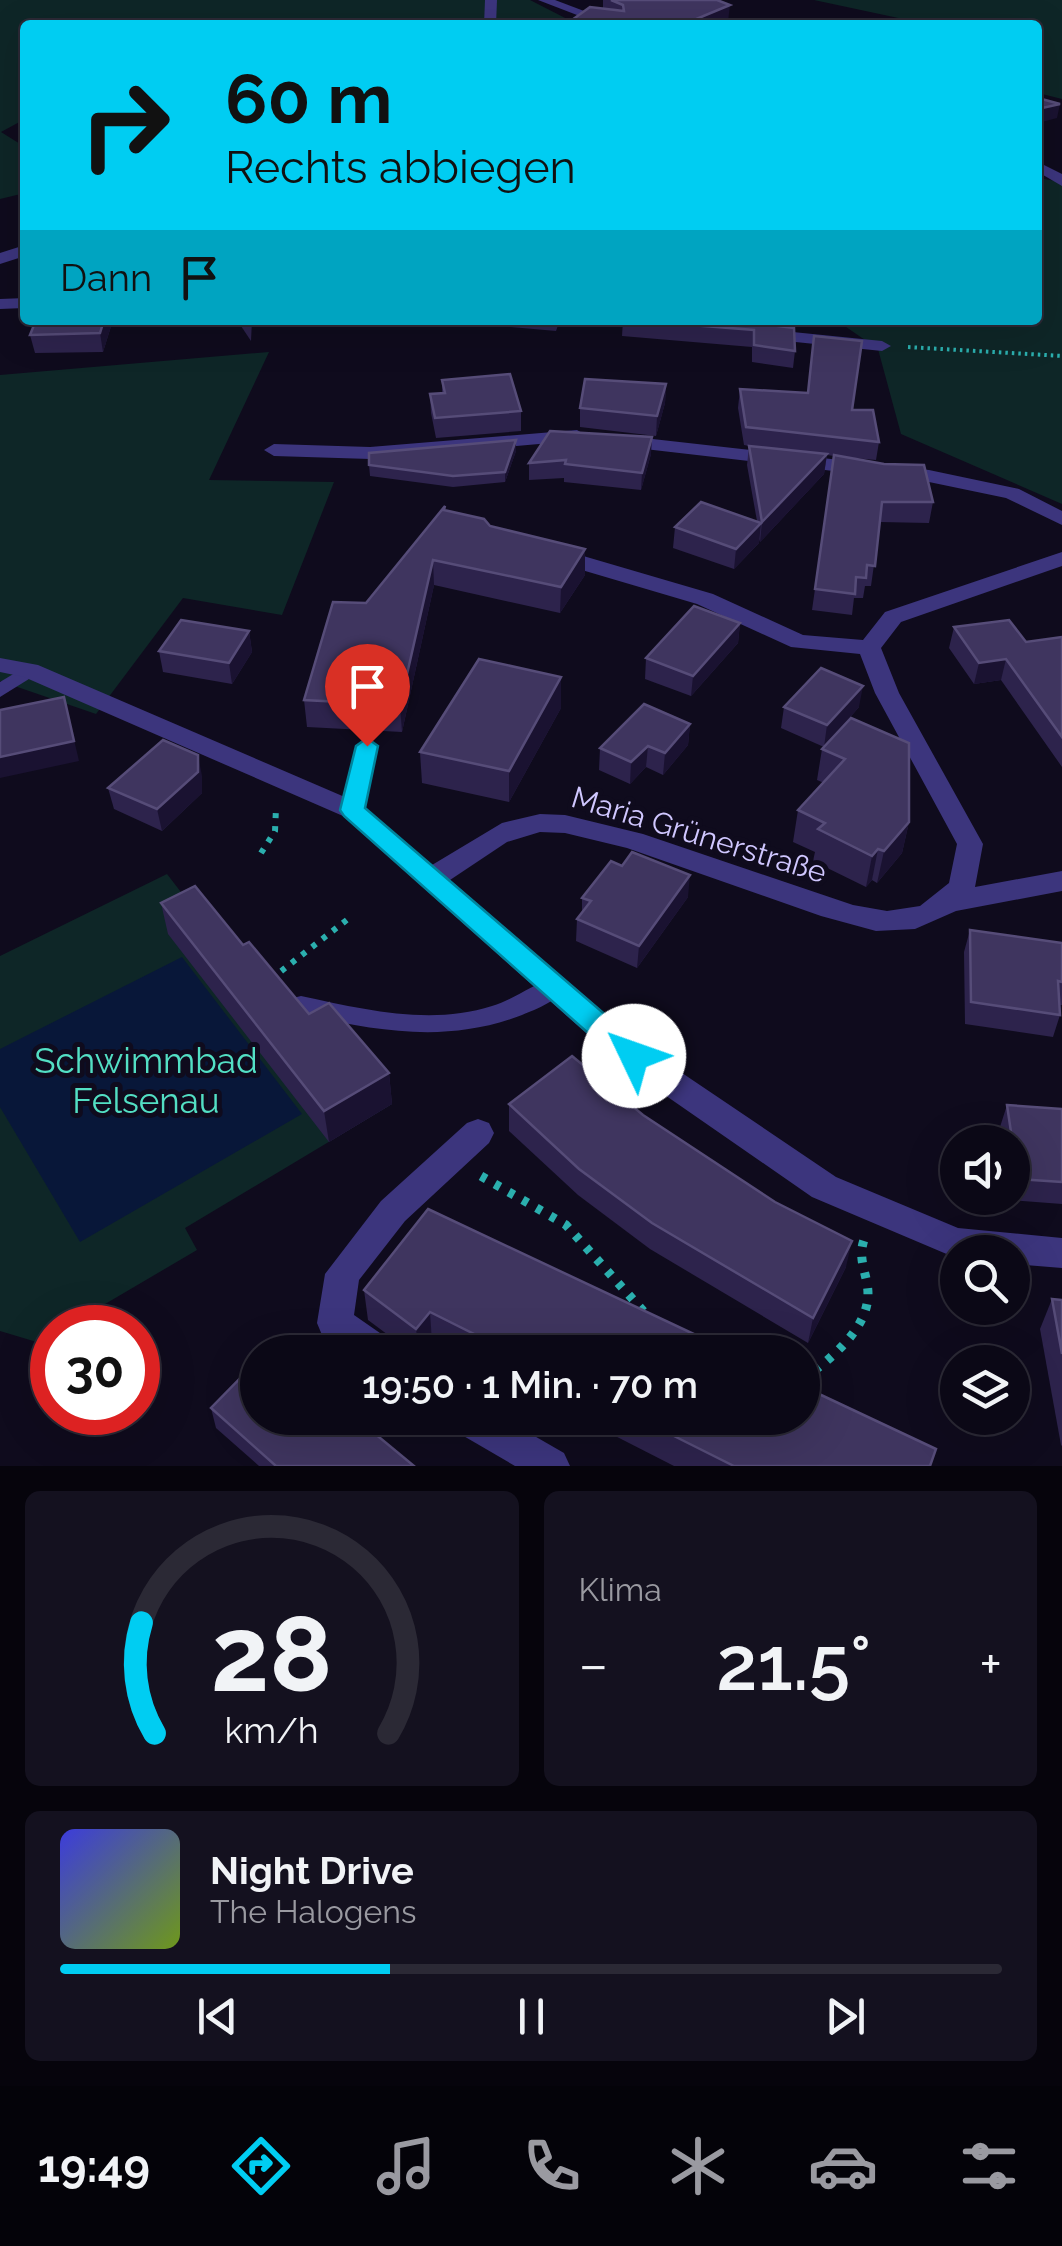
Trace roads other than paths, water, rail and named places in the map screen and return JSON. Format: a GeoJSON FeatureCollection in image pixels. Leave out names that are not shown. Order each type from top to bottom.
{"type":"FeatureCollection","features":[{"type":"Feature","properties":{"kind":"street"},"geometry":{"type":"LineString","coordinates":[[544,0],[601,20]]}},
{"type":"Feature","properties":{"kind":"street"},"geometry":{"type":"LineString","coordinates":[[752,333],[882,346]]}},
{"type":"Feature","properties":{"kind":"street"},"geometry":{"type":"LineString","coordinates":[[274,450],[370,453],[572,436],[929,476],[1012,492],[1062,519]]}},
{"type":"Feature","properties":{"kind":"street"},"geometry":{"type":"LineString","coordinates":[[529,549],[705,599],[799,642],[870,648]]}},
{"type":"Feature","properties":{"kind":"street"},"geometry":{"type":"LineString","coordinates":[[870,648],[893,618],[1062,559]]}},
{"type":"Feature","properties":{"kind":"street"},"geometry":{"type":"LineString","coordinates":[[870,648],[886,692],[970,844],[971,871],[954,902]]}},
{"type":"Feature","properties":{"kind":"street"},"geometry":{"type":"LineString","coordinates":[[0,665],[30,670],[352,810],[650,1068],[824,1187],[956,1243],[1062,1254]]}},
{"type":"Feature","properties":{"kind":"street","name":"Maria Grünerstraße"},"geometry":{"type":"LineString","coordinates":[[434,878],[500,834],[541,823],[585,828],[836,910],[896,922],[928,915],[954,902],[1062,881]]}},
{"type":"Feature","properties":{"kind":"street"},"geometry":{"type":"LineString","coordinates":[[353,1335],[336,1323],[342,1274],[393,1211],[478,1133]]}},
{"type":"Feature","properties":{"kind":"street"},"geometry":{"type":"LineString","coordinates":[[497,1435],[551,1466]]}},
{"type":"Feature","properties":{"kind":"lane"},"geometry":{"type":"LineString","coordinates":[[0,692],[30,670]]}},
{"type":"Feature","properties":{"kind":"lane"},"geometry":{"type":"LineString","coordinates":[[352,810],[367,746]]}},
{"type":"Feature","properties":{"kind":"lane"},"geometry":{"type":"LineString","coordinates":[[301,1005],[381,1024],[453,1026],[498,1018],[555,986]]}},
{"type":"Feature","properties":{"kind":"water","name":"Schwimmbad Felsenau"},"geometry":{"type":"Polygon","coordinates":[[[182,957],[302,1114],[80,1242],[0,1107],[0,1049],[182,957]]]}}]}
